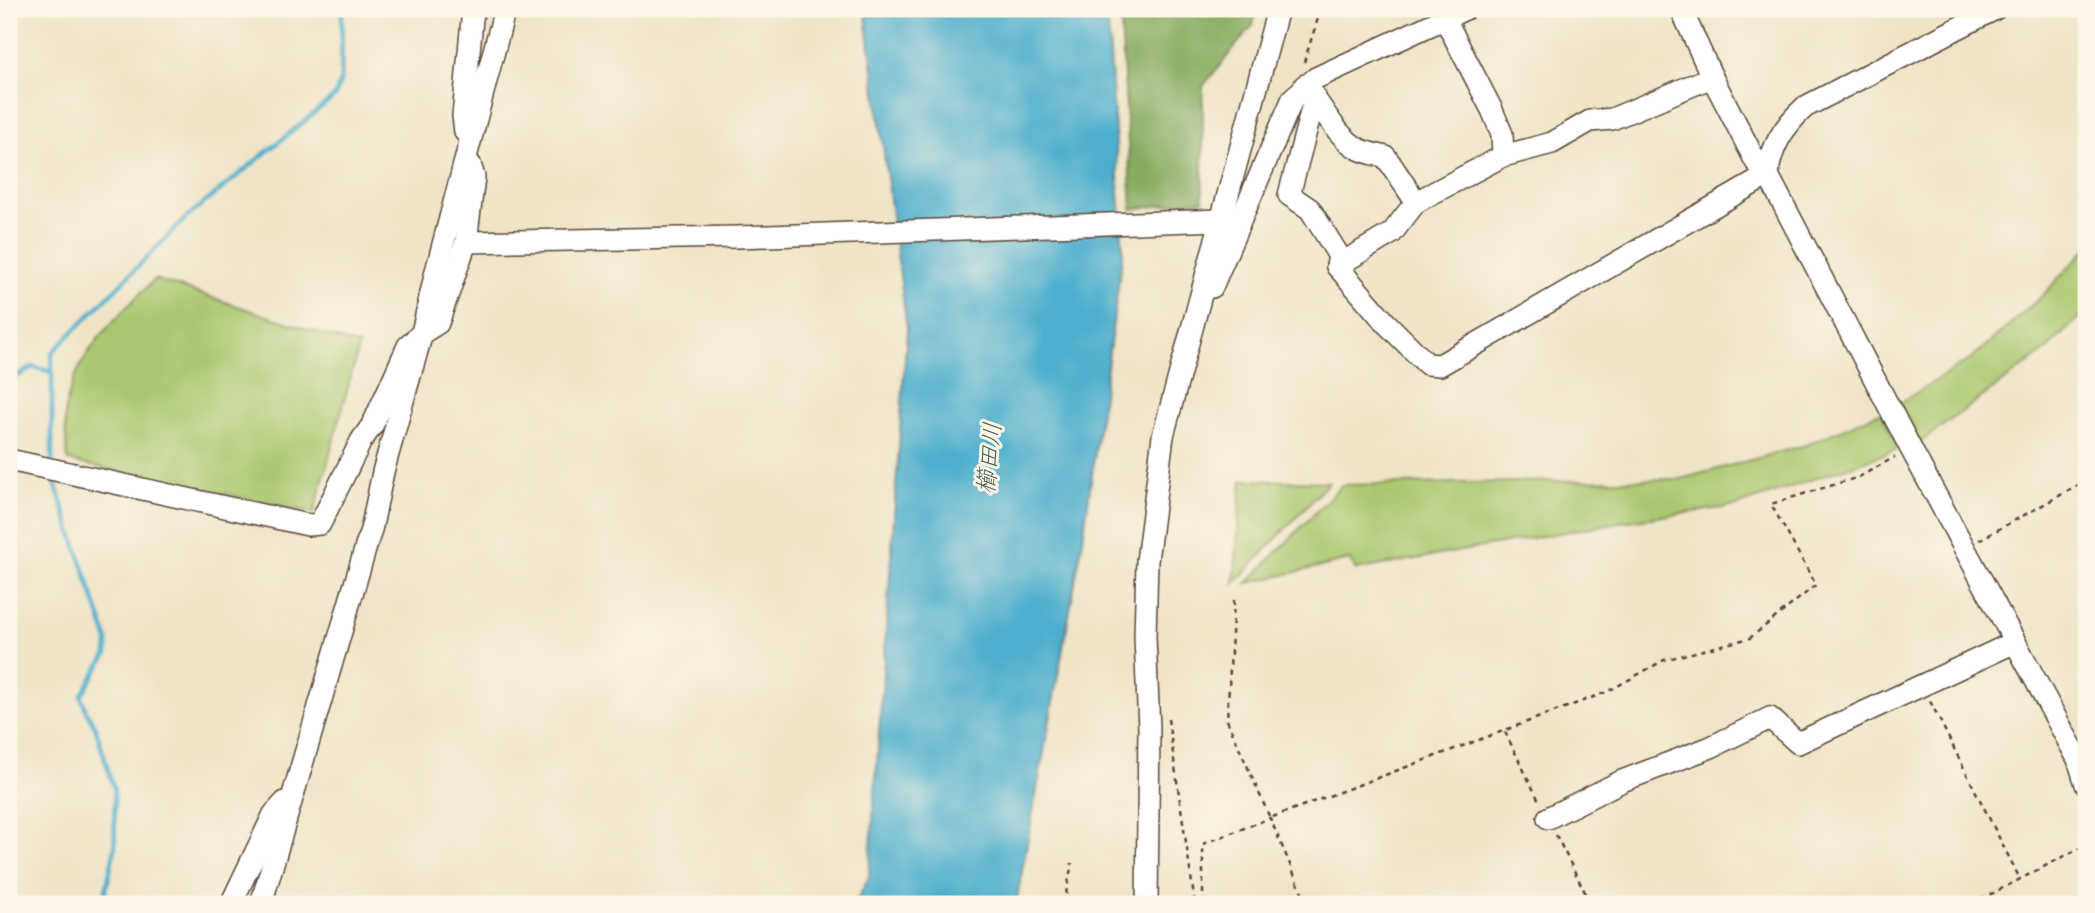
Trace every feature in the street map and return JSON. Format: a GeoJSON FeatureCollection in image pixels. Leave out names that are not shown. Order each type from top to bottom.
{"type":"FeatureCollection","features":[{"type":"Feature","properties":{"kind":"street"},"geometry":{"type":"LineString","coordinates":[[9,460],[308,525],[320,524],[361,441],[373,424],[408,346],[438,323],[466,243],[474,177],[467,154],[463,116],[473,9]]}},
{"type":"Feature","properties":{"kind":"street"},"geometry":{"type":"LineString","coordinates":[[261,904],[372,526],[383,472],[422,333],[505,9]]}},
{"type":"Feature","properties":{"kind":"street"},"geometry":{"type":"LineString","coordinates":[[1147,904],[1147,561],[1163,436],[1198,304],[1212,221],[1278,9]]}},
{"type":"Feature","properties":{"kind":"street"},"geometry":{"type":"LineString","coordinates":[[1198,304],[1215,284],[1305,94],[1316,78],[1465,9]]}},
{"type":"Feature","properties":{"kind":"street"},"geometry":{"type":"LineString","coordinates":[[1681,9],[1756,162],[1768,175],[2078,760],[2086,784]]}},
{"type":"Feature","properties":{"kind":"street"},"geometry":{"type":"LineString","coordinates":[[1768,175],[1770,157],[1791,120],[1805,107],[1995,9]]}},
{"type":"Feature","properties":{"kind":"street"},"geometry":{"type":"LineString","coordinates":[[1445,19],[1492,110],[1502,134],[1503,156]]}},
{"type":"Feature","properties":{"kind":"street"},"geometry":{"type":"LineString","coordinates":[[1337,267],[1392,233],[1416,202],[1503,156],[1552,143],[1590,121],[1612,119],[1712,76]]}},
{"type":"Feature","properties":{"kind":"street"},"geometry":{"type":"LineString","coordinates":[[1305,94],[1348,142],[1361,150],[1386,157],[1416,202]]}},
{"type":"Feature","properties":{"kind":"street"},"geometry":{"type":"LineString","coordinates":[[1305,94],[1289,195],[1310,209],[1339,256],[1337,267]]}},
{"type":"Feature","properties":{"kind":"street"},"geometry":{"type":"LineString","coordinates":[[1337,267],[1386,323],[1427,364],[1440,365],[1768,175]]}},
{"type":"Feature","properties":{"kind":"street"},"geometry":{"type":"LineString","coordinates":[[466,243],[812,235],[1212,221]]}},
{"type":"Feature","properties":{"kind":"street"},"geometry":{"type":"LineString","coordinates":[[1548,818],[1622,781],[1711,747],[1770,718],[1798,743],[2015,642]]}},
{"type":"Feature","properties":{"kind":"street"},"geometry":{"type":"LineString","coordinates":[[231,904],[274,814],[293,797]]}},
{"type":"Feature","properties":{"kind":"path"},"geometry":{"type":"LineString","coordinates":[[1305,94],[1321,9]]}},
{"type":"Feature","properties":{"kind":"path"},"geometry":{"type":"LineString","coordinates":[[1203,904],[1203,844],[1607,692],[1664,660],[1750,638],[1816,585],[1771,504],[1859,477],[1911,449]]}},
{"type":"Feature","properties":{"kind":"path"},"geometry":{"type":"LineString","coordinates":[[1964,548],[2086,481]]}},
{"type":"Feature","properties":{"kind":"path"},"geometry":{"type":"LineString","coordinates":[[1234,600],[1227,720],[1307,904]]}},
{"type":"Feature","properties":{"kind":"path"},"geometry":{"type":"LineString","coordinates":[[1926,683],[1931,704],[2020,879]]}},
{"type":"Feature","properties":{"kind":"path"},"geometry":{"type":"LineString","coordinates":[[1168,718],[1195,904]]}},
{"type":"Feature","properties":{"kind":"path"},"geometry":{"type":"LineString","coordinates":[[1504,731],[1591,904]]}},
{"type":"Feature","properties":{"kind":"path"},"geometry":{"type":"LineString","coordinates":[[1972,904],[2086,845]]}},
{"type":"Feature","properties":{"kind":"path"},"geometry":{"type":"LineString","coordinates":[[1063,904],[1072,863]]}},
{"type":"Feature","properties":{"kind":"green space"},"geometry":{"type":"Polygon","coordinates":[[[1120,9],[1257,9],[1253,25],[1203,86],[1203,200],[1132,209],[1120,9]]]}},
{"type":"Feature","properties":{"kind":"green space"},"geometry":{"type":"Polygon","coordinates":[[[2086,249],[2086,311],[2045,351],[1919,443],[1898,404],[1971,359],[2043,295],[2086,249]]]}},
{"type":"Feature","properties":{"kind":"green space"},"geometry":{"type":"Polygon","coordinates":[[[155,279],[359,346],[314,513],[68,461],[65,413],[71,386],[79,368],[100,336],[155,279]]]}},
{"type":"Feature","properties":{"kind":"green space"},"geometry":{"type":"Polygon","coordinates":[[[1881,412],[1899,449],[1737,506],[1620,522],[1356,570],[1350,560],[1247,583],[1342,485],[1681,479],[1806,445],[1881,412]]]}},
{"type":"Feature","properties":{"kind":"green space"},"geometry":{"type":"Polygon","coordinates":[[[1242,480],[1329,482],[1234,584],[1242,480]]]}},
{"type":"Feature","properties":{"kind":"water","name":"櫛田川"},"geometry":{"type":"Polygon","coordinates":[[[865,9],[1107,9],[1123,251],[1083,539],[1016,904],[855,904],[869,877],[907,329],[865,9]]]}},
{"type":"Feature","properties":{"kind":"waterway"},"geometry":{"type":"LineString","coordinates":[[52,461],[52,353],[186,218],[335,96],[341,79],[342,9]]}},
{"type":"Feature","properties":{"kind":"waterway"},"geometry":{"type":"LineString","coordinates":[[9,381],[33,367],[52,372]]}},
{"type":"Feature","properties":{"kind":"waterway"},"geometry":{"type":"LineString","coordinates":[[53,477],[108,641],[107,654],[81,696],[95,726],[114,789],[115,847],[103,904]]}}]}
